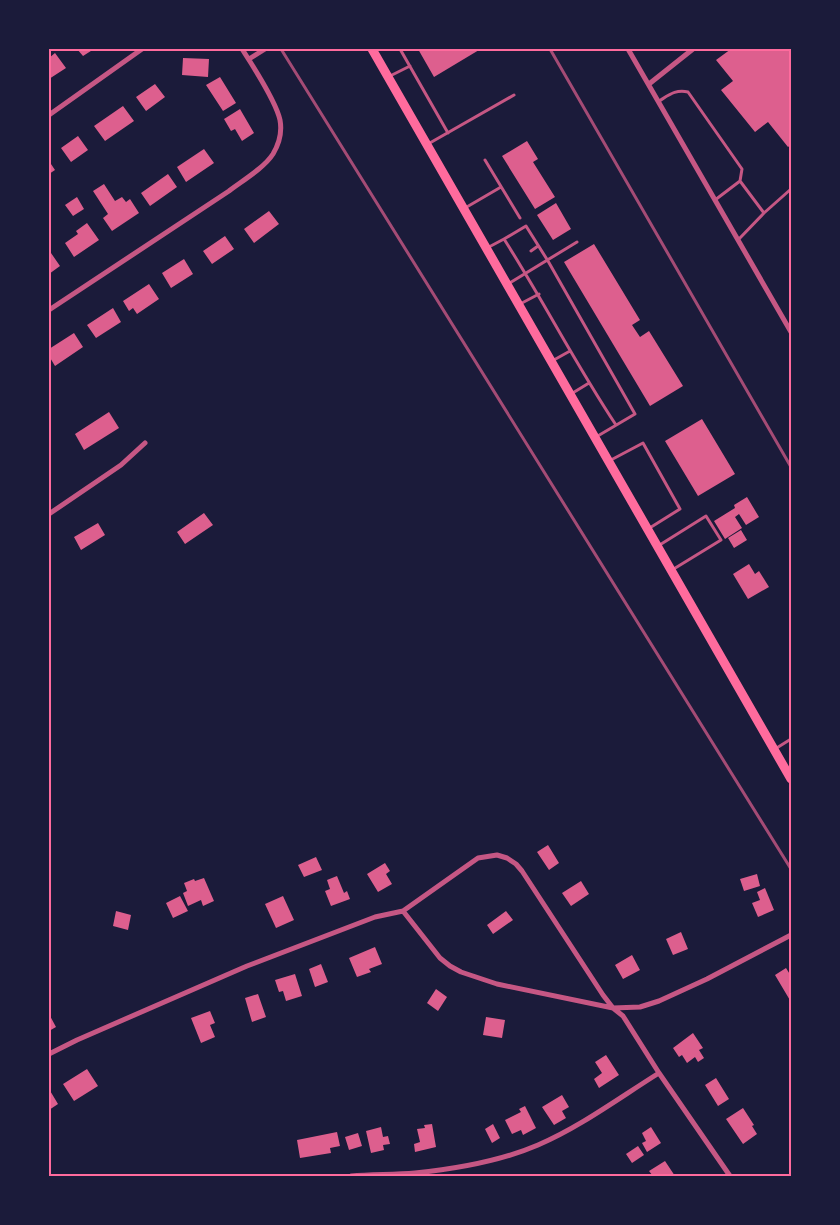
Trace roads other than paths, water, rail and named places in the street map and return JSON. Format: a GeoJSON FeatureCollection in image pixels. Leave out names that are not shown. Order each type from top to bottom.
{"type":"FeatureCollection","features":[{"type":"Feature","properties":{"kind":"main road"},"geometry":{"type":"LineString","coordinates":[[372,49],[791,780]]}},
{"type":"Feature","properties":{"kind":"street"},"geometry":{"type":"LineString","coordinates":[[49,115],[142,49]]}},
{"type":"Feature","properties":{"kind":"street"},"geometry":{"type":"LineString","coordinates":[[49,310],[229,191],[252,174],[271,156],[278,143],[280,120],[276,109],[242,49]]}},
{"type":"Feature","properties":{"kind":"street"},"geometry":{"type":"LineString","coordinates":[[248,59],[265,49]]}},
{"type":"Feature","properties":{"kind":"street"},"geometry":{"type":"LineString","coordinates":[[628,49],[791,332]]}},
{"type":"Feature","properties":{"kind":"street"},"geometry":{"type":"LineString","coordinates":[[649,84],[693,49]]}},
{"type":"Feature","properties":{"kind":"street"},"geometry":{"type":"LineString","coordinates":[[49,514],[122,465],[145,443]]}},
{"type":"Feature","properties":{"kind":"street"},"geometry":{"type":"LineString","coordinates":[[49,1054],[247,966],[375,917],[403,911],[478,858],[497,855],[507,858],[522,871],[613,1008],[623,1016],[659,1074],[730,1176]]}},
{"type":"Feature","properties":{"kind":"street"},"geometry":{"type":"LineString","coordinates":[[403,911],[440,958],[461,972],[497,984],[613,1008],[640,1006],[659,1001],[707,979],[791,935]]}},
{"type":"Feature","properties":{"kind":"street"},"geometry":{"type":"LineString","coordinates":[[351,1176],[416,1173],[480,1162],[536,1146],[561,1134],[659,1074]]}},
{"type":"Feature","properties":{"kind":"street"},"geometry":{"type":"LineString","coordinates":[[407,1176],[416,1173]]}},
{"type":"Feature","properties":{"kind":"lane"},"geometry":{"type":"LineString","coordinates":[[400,49],[448,132]]}},
{"type":"Feature","properties":{"kind":"lane"},"geometry":{"type":"LineString","coordinates":[[388,77],[410,66]]}},
{"type":"Feature","properties":{"kind":"lane"},"geometry":{"type":"LineString","coordinates":[[659,101],[680,90],[688,92],[742,169],[740,181],[715,200]]}},
{"type":"Feature","properties":{"kind":"lane"},"geometry":{"type":"LineString","coordinates":[[427,144],[514,95]]}},
{"type":"Feature","properties":{"kind":"lane"},"geometry":{"type":"LineString","coordinates":[[485,160],[520,218]]}},
{"type":"Feature","properties":{"kind":"lane"},"geometry":{"type":"LineString","coordinates":[[740,181],[764,213]]}},
{"type":"Feature","properties":{"kind":"lane"},"geometry":{"type":"LineString","coordinates":[[464,208],[501,187]]}},
{"type":"Feature","properties":{"kind":"lane"},"geometry":{"type":"LineString","coordinates":[[738,240],[791,189]]}},
{"type":"Feature","properties":{"kind":"lane"},"geometry":{"type":"LineString","coordinates":[[487,248],[526,226],[635,414],[595,438]]}},
{"type":"Feature","properties":{"kind":"lane"},"geometry":{"type":"LineString","coordinates":[[504,239],[518,258],[570,351],[616,425]]}},
{"type":"Feature","properties":{"kind":"lane"},"geometry":{"type":"LineString","coordinates":[[508,284],[577,242]]}},
{"type":"Feature","properties":{"kind":"lane"},"geometry":{"type":"LineString","coordinates":[[531,250],[538,246]]}},
{"type":"Feature","properties":{"kind":"lane"},"geometry":{"type":"LineString","coordinates":[[519,305],[538,294]]}},
{"type":"Feature","properties":{"kind":"lane"},"geometry":{"type":"LineString","coordinates":[[551,361],[570,351]]}},
{"type":"Feature","properties":{"kind":"lane"},"geometry":{"type":"LineString","coordinates":[[571,395],[589,383]]}},
{"type":"Feature","properties":{"kind":"lane"},"geometry":{"type":"LineString","coordinates":[[609,461],[643,443],[680,509],[648,529]]}},
{"type":"Feature","properties":{"kind":"lane"},"geometry":{"type":"LineString","coordinates":[[658,546],[706,516],[721,540],[672,570]]}},
{"type":"Feature","properties":{"kind":"lane"},"geometry":{"type":"LineString","coordinates":[[774,749],[791,739]]}},
{"type":"Feature","properties":{"kind":"railway"},"geometry":{"type":"LineString","coordinates":[[281,49],[791,869]]}},
{"type":"Feature","properties":{"kind":"railway"},"geometry":{"type":"LineString","coordinates":[[550,49],[791,467]]}}]}
